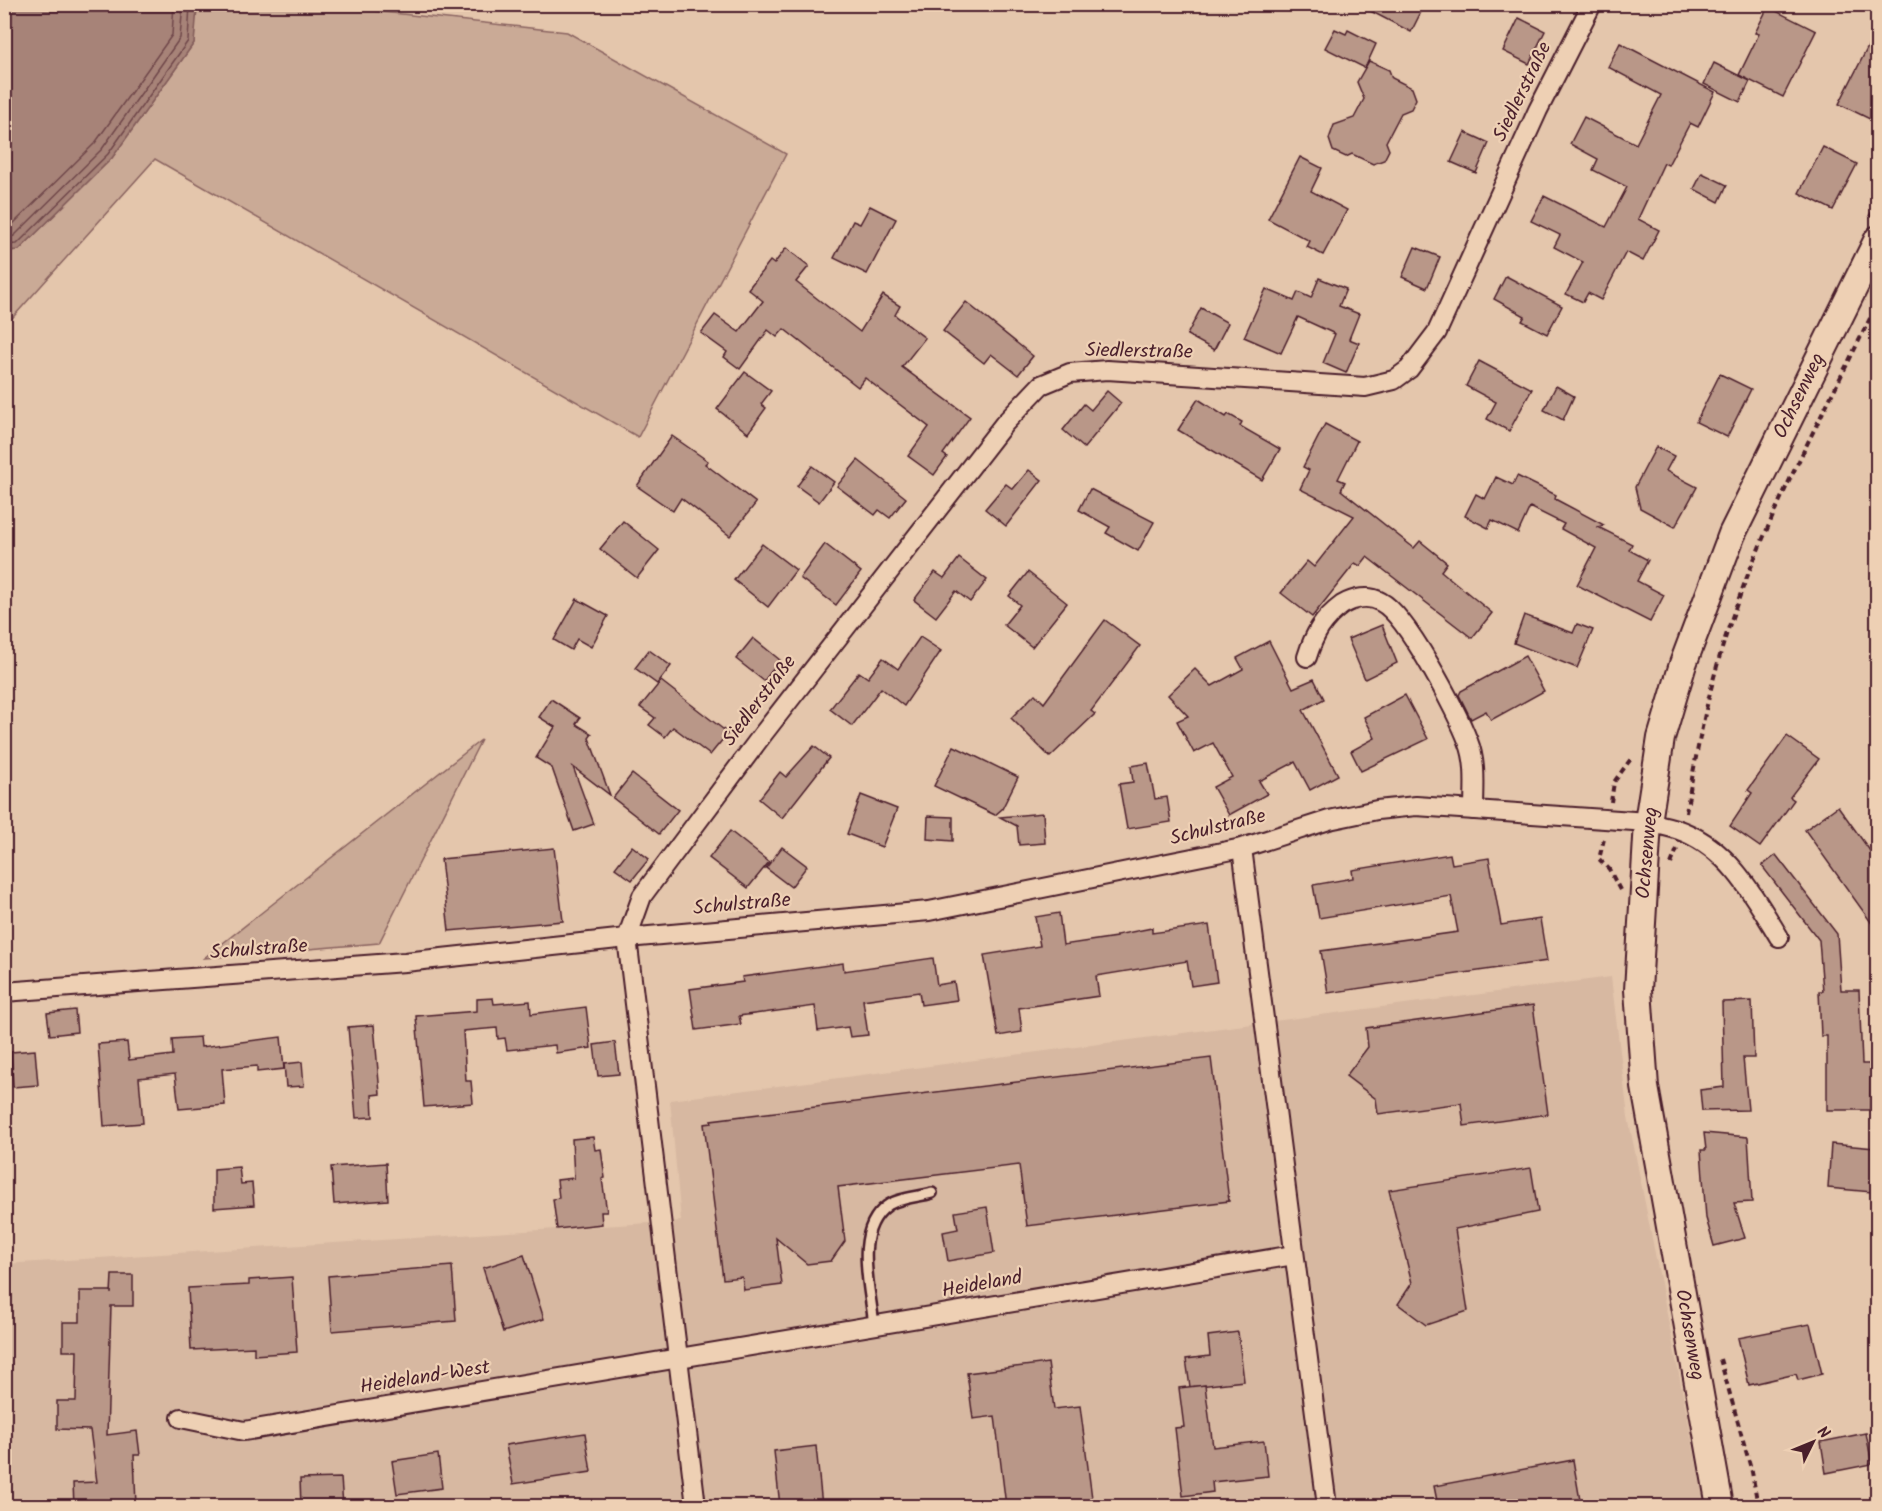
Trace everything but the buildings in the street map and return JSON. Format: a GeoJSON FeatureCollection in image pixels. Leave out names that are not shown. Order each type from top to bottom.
{"type":"FeatureCollection","features":[{"type":"Feature","properties":{"kind":"main road","name":"Ochsenweg"},"geometry":{"type":"LineString","coordinates":[[1720,1506],[1645,1087],[1638,990],[1648,822],[1664,728],[1683,664],[1732,534],[1878,239]]}},
{"type":"Feature","properties":{"kind":"street","name":"Siedlerstraße"},"geometry":{"type":"LineString","coordinates":[[627,938],[642,896],[649,886],[936,510],[1001,428],[1041,384],[1070,373],[1107,370],[1365,387],[1394,380],[1409,369],[1437,332],[1538,110],[1592,4]]}},
{"type":"Feature","properties":{"kind":"street"},"geometry":{"type":"LineString","coordinates":[[1307,657],[1314,634],[1332,612],[1348,601],[1366,597],[1382,602],[1399,616],[1412,633],[1469,742],[1474,766],[1474,810]]}},
{"type":"Feature","properties":{"kind":"street","name":"Schulstraße"},"geometry":{"type":"LineString","coordinates":[[4,992],[405,962],[627,938],[929,911],[1242,848],[1329,820],[1377,810],[1416,806],[1648,822],[1683,831],[1704,842],[1725,859],[1747,885],[1779,937]]}},
{"type":"Feature","properties":{"kind":"street"},"geometry":{"type":"LineString","coordinates":[[1242,848],[1327,1506]]}},
{"type":"Feature","properties":{"kind":"street"},"geometry":{"type":"LineString","coordinates":[[627,938],[696,1506]]}},
{"type":"Feature","properties":{"kind":"street","name":"Heideland"},"geometry":{"type":"LineString","coordinates":[[678,1359],[1294,1255]]}},
{"type":"Feature","properties":{"kind":"street","name":"Heideland-West"},"geometry":{"type":"LineString","coordinates":[[181,1418],[244,1431],[678,1359]]}},
{"type":"Feature","properties":{"kind":"lane"},"geometry":{"type":"LineString","coordinates":[[874,1326],[866,1243],[873,1223],[888,1205],[932,1193]]}},
{"type":"Feature","properties":{"kind":"path"},"geometry":{"type":"LineString","coordinates":[[1670,869],[1683,831],[1702,716],[1735,609],[1766,533],[1878,302]]}},
{"type":"Feature","properties":{"kind":"path"},"geometry":{"type":"LineString","coordinates":[[1717,1347],[1752,1472],[1758,1506]]}},
{"type":"Feature","properties":{"kind":"shaded area"},"geometry":{"type":"Polygon","coordinates":[[[196,5],[318,5],[567,32],[786,154],[638,437],[155,159],[5,326],[5,251],[19,250],[112,158],[194,43],[196,5]]]}},
{"type":"Feature","properties":{"kind":"shaded area"},"geometry":{"type":"Polygon","coordinates":[[[481,740],[379,943],[204,958],[481,740]]]}},
{"type":"Feature","properties":{"kind":"shaded area"},"geometry":{"type":"Polygon","coordinates":[[[1611,977],[1628,1117],[1705,1506],[5,1506],[5,1264],[681,1221],[670,1100],[1611,977]]]}},
{"type":"Feature","properties":{"kind":"water"},"geometry":{"type":"Polygon","coordinates":[[[5,4],[196,4],[197,9],[194,43],[112,158],[19,250],[5,251],[5,4]]]}}]}
